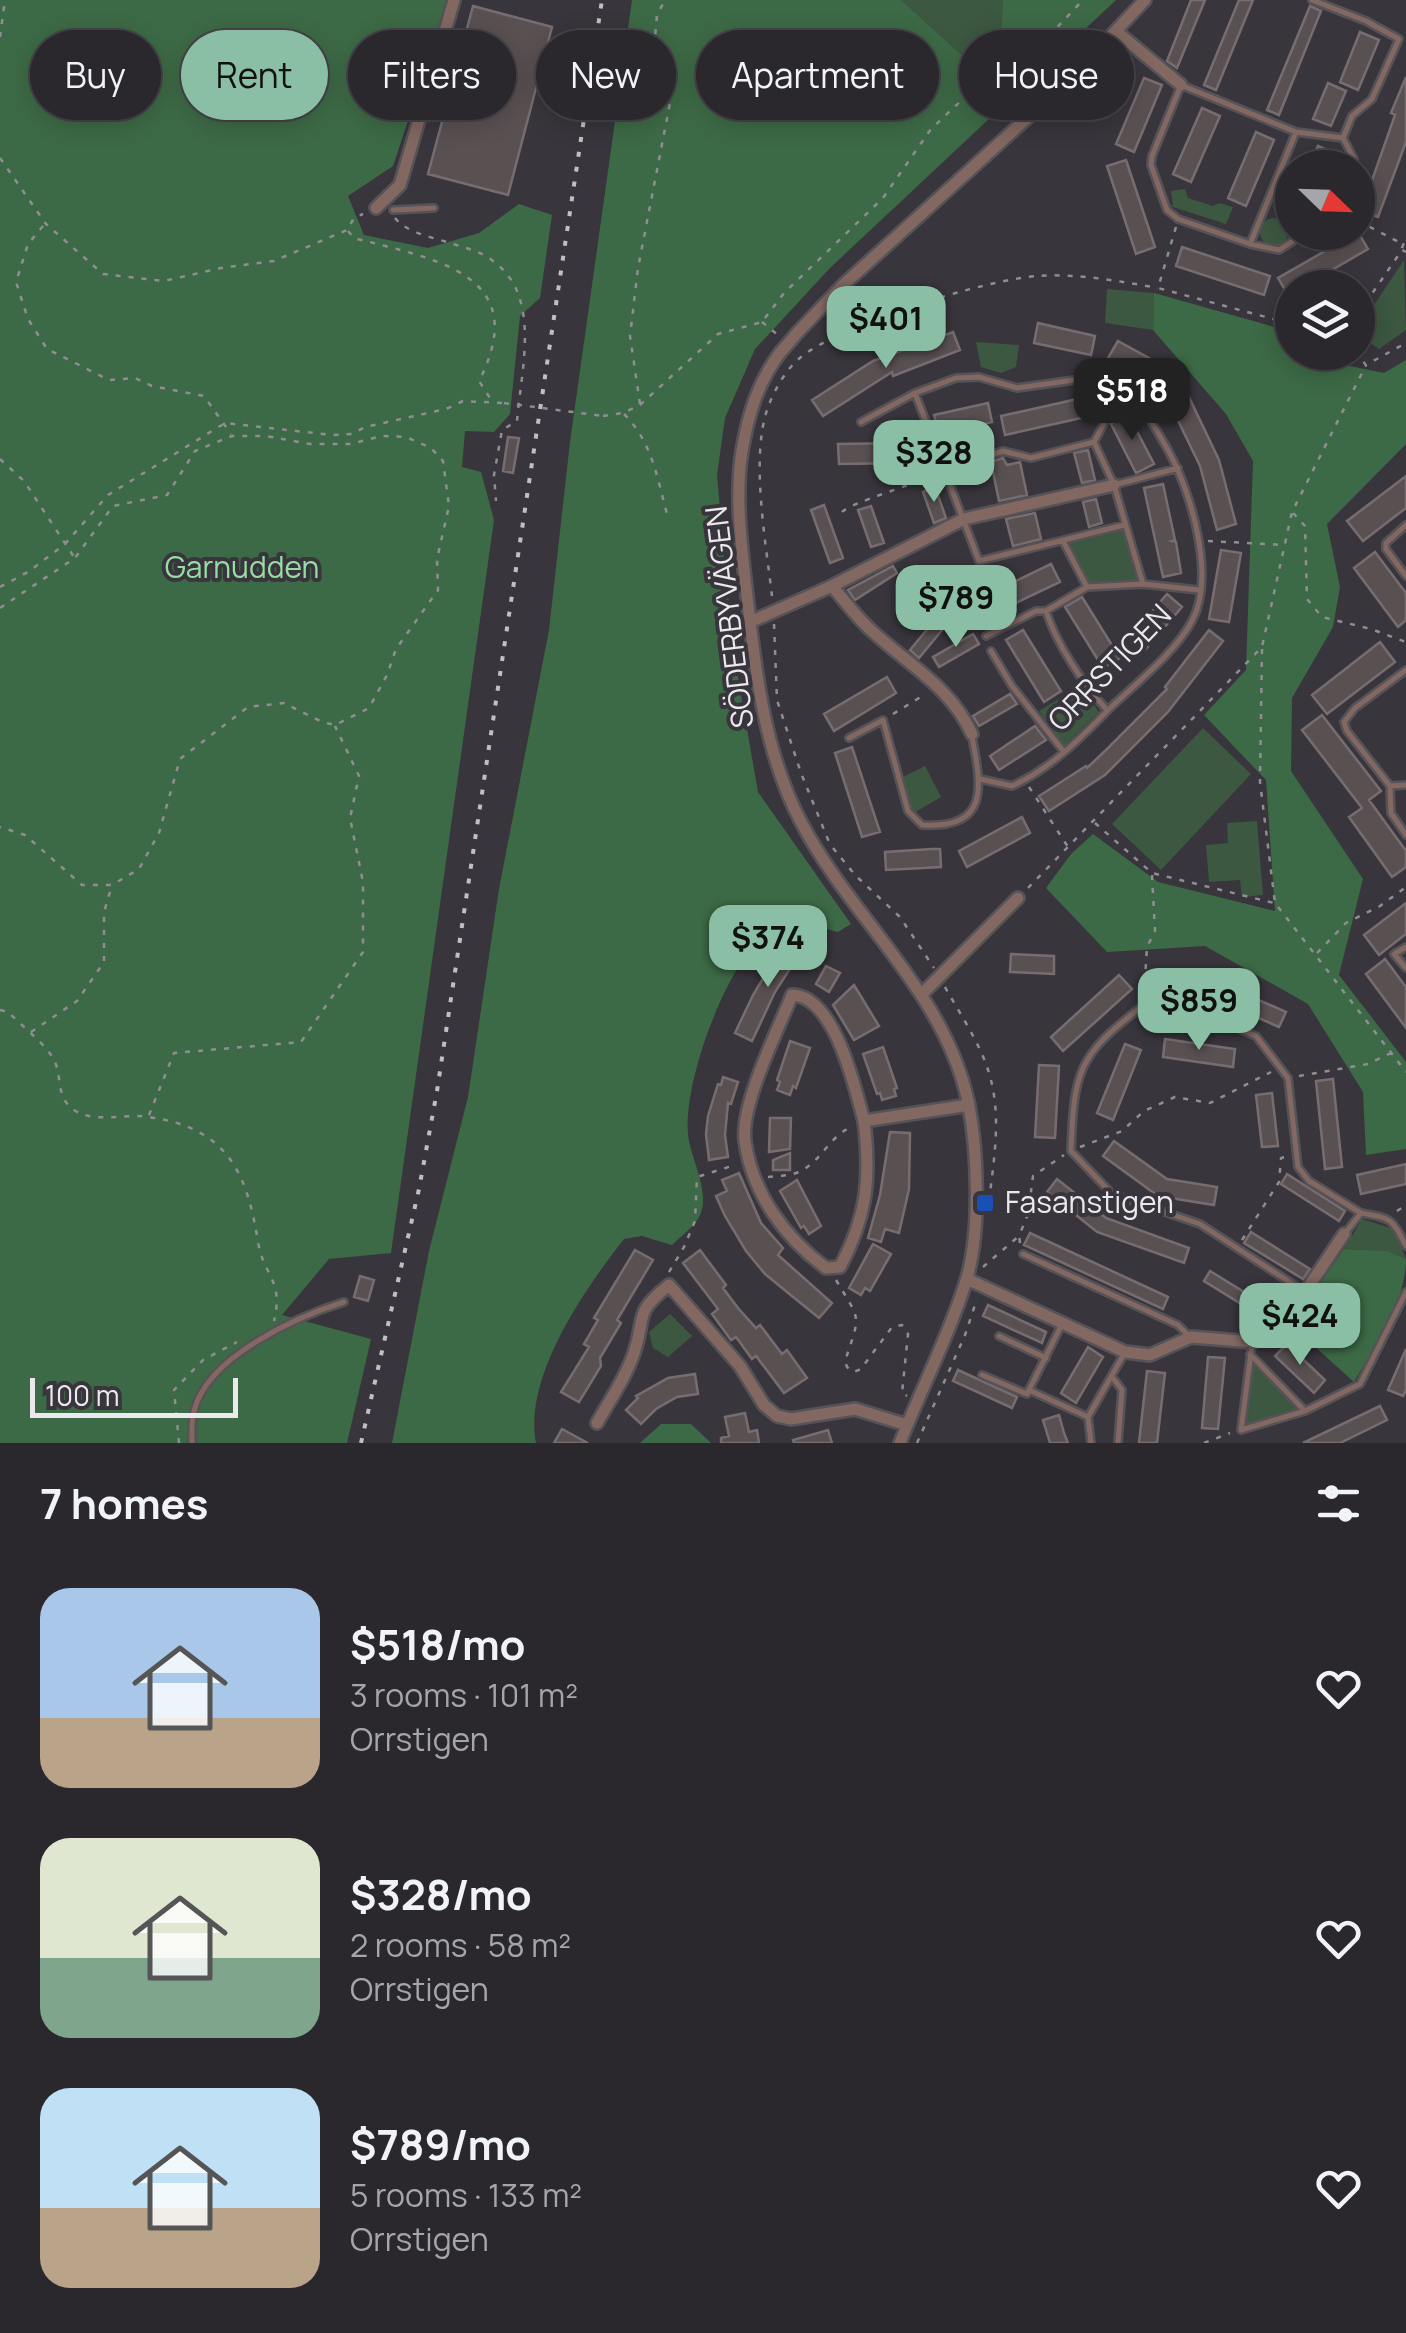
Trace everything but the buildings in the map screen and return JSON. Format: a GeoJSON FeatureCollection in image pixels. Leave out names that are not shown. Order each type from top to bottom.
{"type":"FeatureCollection","features":[{"type":"Feature","properties":{"kind":"street"},"geometry":{"type":"LineString","coordinates":[[376,208],[400,185],[454,0]]}},
{"type":"Feature","properties":{"kind":"street","name":"SÖDERBYVÄGEN"},"geometry":{"type":"LineString","coordinates":[[1119,30],[1145,0]]}},
{"type":"Feature","properties":{"kind":"street"},"geometry":{"type":"LineString","coordinates":[[1134,46],[1182,85]]}},
{"type":"Feature","properties":{"kind":"street","name":"SÖDERBYVÄGEN"},"geometry":{"type":"LineString","coordinates":[[900,1443],[967,1279],[976,1171],[969,1105],[950,1047],[922,994],[802,824],[780,774],[762,709],[750,622],[742,536],[742,451],[752,406],[767,370],[780,353],[841,287],[1022,120]]}},
{"type":"Feature","properties":{"kind":"street"},"geometry":{"type":"LineString","coordinates":[[388,197],[394,216]]}},
{"type":"Feature","properties":{"kind":"street"},"geometry":{"type":"LineString","coordinates":[[750,622],[832,586],[964,519],[1114,485]]}},
{"type":"Feature","properties":{"kind":"street"},"geometry":{"type":"LineString","coordinates":[[832,586],[880,638],[939,686],[963,715],[972,734]]}},
{"type":"Feature","properties":{"kind":"street"},"geometry":{"type":"LineString","coordinates":[[922,994],[1018,898]]}},
{"type":"Feature","properties":{"kind":"street"},"geometry":{"type":"LineString","coordinates":[[792,995],[802,995],[820,1010],[834,1033],[864,1121],[869,1158],[867,1197],[858,1234],[840,1266],[832,1270],[788,1237],[773,1216],[744,1140],[749,1109],[792,995]]}},
{"type":"Feature","properties":{"kind":"street"},"geometry":{"type":"LineString","coordinates":[[864,1121],[969,1105]]}},
{"type":"Feature","properties":{"kind":"street"},"geometry":{"type":"LineString","coordinates":[[967,1279],[1125,1352],[1150,1355],[1190,1337],[1251,1348],[1279,1331],[1344,1234]]}},
{"type":"Feature","properties":{"kind":"street"},"geometry":{"type":"LineString","coordinates":[[597,1422],[636,1350],[639,1321],[648,1302],[669,1285],[740,1366],[764,1405],[777,1416],[790,1419],[855,1409],[907,1425]]}},
{"type":"Feature","properties":{"kind":"lane"},"geometry":{"type":"LineString","coordinates":[[1312,0],[1403,38],[1372,99],[1352,116],[1343,138],[1349,150]]}},
{"type":"Feature","properties":{"kind":"lane"},"geometry":{"type":"LineString","coordinates":[[1275,249],[1178,219],[1167,210],[1151,164],[1182,85],[1296,132],[1343,138]]}},
{"type":"Feature","properties":{"kind":"lane"},"geometry":{"type":"LineString","coordinates":[[1250,244],[1296,132]]}},
{"type":"Feature","properties":{"kind":"lane"},"geometry":{"type":"LineString","coordinates":[[394,216],[434,208]]}},
{"type":"Feature","properties":{"kind":"lane"},"geometry":{"type":"LineString","coordinates":[[861,422],[915,393],[956,378],[979,377],[1017,388],[1096,377],[1122,390],[1094,442],[1031,458],[1002,450],[946,469]]}},
{"type":"Feature","properties":{"kind":"lane","name":"ORRSTIGEN"},"geometry":{"type":"LineString","coordinates":[[1029,776],[1064,752],[1191,624],[1198,590],[1200,541],[1184,480],[1152,420],[1140,403],[1122,390]]}},
{"type":"Feature","properties":{"kind":"lane"},"geometry":{"type":"LineString","coordinates":[[915,393],[979,561],[1124,526]]}},
{"type":"Feature","properties":{"kind":"lane"},"geometry":{"type":"LineString","coordinates":[[1094,442],[1114,485],[1143,584]]}},
{"type":"Feature","properties":{"kind":"lane"},"geometry":{"type":"LineString","coordinates":[[1114,485],[1178,468]]}},
{"type":"Feature","properties":{"kind":"lane"},"geometry":{"type":"LineString","coordinates":[[1406,525],[1386,542],[1386,549],[1406,576]]}},
{"type":"Feature","properties":{"kind":"lane"},"geometry":{"type":"LineString","coordinates":[[1062,540],[1087,586]]}},
{"type":"Feature","properties":{"kind":"lane"},"geometry":{"type":"LineString","coordinates":[[986,636],[1036,611],[1046,611],[1087,586],[1143,584],[1198,590]]}},
{"type":"Feature","properties":{"kind":"lane"},"geometry":{"type":"LineString","coordinates":[[1046,611],[1050,625],[1085,681],[1108,710]]}},
{"type":"Feature","properties":{"kind":"lane"},"geometry":{"type":"LineString","coordinates":[[991,651],[1012,686],[1064,752]]}},
{"type":"Feature","properties":{"kind":"lane"},"geometry":{"type":"LineString","coordinates":[[1406,670],[1354,708],[1344,722],[1390,786],[1390,813],[1406,834]]}},
{"type":"Feature","properties":{"kind":"lane"},"geometry":{"type":"LineString","coordinates":[[849,738],[883,720],[908,811],[922,826],[958,824],[974,810],[980,779],[972,734]]}},
{"type":"Feature","properties":{"kind":"lane"},"geometry":{"type":"LineString","coordinates":[[980,779],[1012,786],[1029,776]]}},
{"type":"Feature","properties":{"kind":"lane"},"geometry":{"type":"LineString","coordinates":[[1390,786],[1406,785]]}},
{"type":"Feature","properties":{"kind":"lane"},"geometry":{"type":"LineString","coordinates":[[1406,947],[1394,954],[1406,968]]}},
{"type":"Feature","properties":{"kind":"lane"},"geometry":{"type":"LineString","coordinates":[[1304,1292],[1200,1224],[1112,1194],[1071,1150],[1074,1092],[1084,1061],[1116,1026],[1144,1004],[1192,1009],[1256,1036],[1288,1078],[1298,1168],[1309,1181],[1361,1213],[1387,1217],[1395,1223],[1406,1246]]}},
{"type":"Feature","properties":{"kind":"lane"},"geometry":{"type":"LineString","coordinates":[[1344,1234],[1361,1213]]}},
{"type":"Feature","properties":{"kind":"lane"},"geometry":{"type":"LineString","coordinates":[[1023,1254],[1178,1326],[1190,1337]]}},
{"type":"Feature","properties":{"kind":"lane"},"geometry":{"type":"LineString","coordinates":[[1251,1348],[1241,1430],[1305,1411],[1360,1384],[1406,1292]]}},
{"type":"Feature","properties":{"kind":"lane"},"geometry":{"type":"LineString","coordinates":[[192,1443],[194,1410],[210,1380],[249,1347],[302,1315],[344,1302]]}},
{"type":"Feature","properties":{"kind":"lane"},"geometry":{"type":"LineString","coordinates":[[982,1376],[1027,1394],[1062,1324]]}},
{"type":"Feature","properties":{"kind":"lane"},"geometry":{"type":"LineString","coordinates":[[999,1336],[1046,1358]]}},
{"type":"Feature","properties":{"kind":"lane"},"geometry":{"type":"LineString","coordinates":[[1251,1348],[1305,1411]]}},
{"type":"Feature","properties":{"kind":"lane"},"geometry":{"type":"LineString","coordinates":[[1091,1443],[1088,1416],[1125,1352]]}},
{"type":"Feature","properties":{"kind":"lane"},"geometry":{"type":"LineString","coordinates":[[1113,1378],[1122,1390],[1118,1443]]}},
{"type":"Feature","properties":{"kind":"lane"},"geometry":{"type":"LineString","coordinates":[[1029,1390],[1088,1416]]}},
{"type":"Feature","properties":{"kind":"path"},"geometry":{"type":"LineString","coordinates":[[0,37],[5,0]]}},
{"type":"Feature","properties":{"kind":"path"},"geometry":{"type":"LineString","coordinates":[[640,405],[630,336],[638,268],[670,103],[666,74],[654,49],[658,15],[665,0]]}},
{"type":"Feature","properties":{"kind":"path"},"geometry":{"type":"LineString","coordinates":[[0,588],[64,545],[108,495],[224,423],[332,435],[352,434],[364,427],[464,402],[604,416],[640,405],[718,334],[762,322],[784,293],[883,198],[931,128],[965,97],[1046,38],[1083,0]]}},
{"type":"Feature","properties":{"kind":"path"},"geometry":{"type":"LineString","coordinates":[[0,158],[46,224],[103,274],[164,281],[274,261],[347,230],[354,218]]}},
{"type":"Feature","properties":{"kind":"path"},"geometry":{"type":"LineString","coordinates":[[394,216],[406,228],[496,262],[521,298],[526,323],[517,421],[502,430],[494,474],[496,501]]}},
{"type":"Feature","properties":{"kind":"path"},"geometry":{"type":"LineString","coordinates":[[1158,288],[1178,219]]}},
{"type":"Feature","properties":{"kind":"path"},"geometry":{"type":"LineString","coordinates":[[46,224],[28,244],[16,282],[28,319],[47,349],[109,380],[135,378],[152,386],[204,396],[232,436]]}},
{"type":"Feature","properties":{"kind":"path"},"geometry":{"type":"LineString","coordinates":[[1375,229],[1398,242],[1404,251]]}},
{"type":"Feature","properties":{"kind":"path"},"geometry":{"type":"LineString","coordinates":[[347,230],[354,238],[438,260],[478,282],[494,308],[492,357],[479,381],[492,402]]}},
{"type":"Feature","properties":{"kind":"path"},"geometry":{"type":"LineString","coordinates":[[1375,291],[1404,251],[1406,237]]}},
{"type":"Feature","properties":{"kind":"path"},"geometry":{"type":"LineString","coordinates":[[989,1197],[996,1128],[989,1072],[940,977],[900,917],[854,875],[830,845],[778,700],[760,463],[767,411],[776,390],[802,356],[845,332],[924,303],[1036,276],[1094,277],[1158,288],[1275,319]]}},
{"type":"Feature","properties":{"kind":"path"},"geometry":{"type":"LineString","coordinates":[[1375,360],[1406,343]]}},
{"type":"Feature","properties":{"kind":"path"},"geometry":{"type":"LineString","coordinates":[[1363,370],[1292,512],[1262,647],[1260,782],[1275,903],[1406,1072]]}},
{"type":"Feature","properties":{"kind":"path"},"geometry":{"type":"LineString","coordinates":[[623,413],[651,452],[667,514]]}},
{"type":"Feature","properties":{"kind":"path"},"geometry":{"type":"LineString","coordinates":[[350,444],[352,434]]}},
{"type":"Feature","properties":{"kind":"path"},"geometry":{"type":"LineString","coordinates":[[0,608],[75,558],[113,506],[167,494],[195,451],[232,436],[266,436],[310,444],[406,437],[430,448],[443,461],[449,506],[438,559],[438,590],[396,649],[388,675],[368,708],[335,725],[284,703],[248,707],[180,759],[152,845],[139,870],[112,885],[82,885],[25,835],[0,828]]}},
{"type":"Feature","properties":{"kind":"path"},"geometry":{"type":"LineString","coordinates":[[0,459],[24,481],[75,558]]}},
{"type":"Feature","properties":{"kind":"path"},"geometry":{"type":"LineString","coordinates":[[842,512],[847,506],[946,469]]}},
{"type":"Feature","properties":{"kind":"path"},"geometry":{"type":"LineString","coordinates":[[1292,512],[1305,526],[1307,599],[1322,617],[1372,628],[1406,642]]}},
{"type":"Feature","properties":{"kind":"path"},"geometry":{"type":"LineString","coordinates":[[1200,541],[1287,545]]}},
{"type":"Feature","properties":{"kind":"path"},"geometry":{"type":"LineString","coordinates":[[906,584],[986,636]]}},
{"type":"Feature","properties":{"kind":"path"},"geometry":{"type":"LineString","coordinates":[[1018,898],[1262,647]]}},
{"type":"Feature","properties":{"kind":"path"},"geometry":{"type":"LineString","coordinates":[[883,720],[939,686]]}},
{"type":"Feature","properties":{"kind":"path"},"geometry":{"type":"LineString","coordinates":[[148,1117],[174,1054],[301,1042],[363,952],[363,882],[350,818],[359,776],[335,725]]}},
{"type":"Feature","properties":{"kind":"path"},"geometry":{"type":"LineString","coordinates":[[1029,776],[1028,786],[1068,847]]}},
{"type":"Feature","properties":{"kind":"path"},"geometry":{"type":"LineString","coordinates":[[1094,822],[1152,873],[1275,903]]}},
{"type":"Feature","properties":{"kind":"path"},"geometry":{"type":"LineString","coordinates":[[1144,1004],[1148,947],[1155,932],[1152,873]]}},
{"type":"Feature","properties":{"kind":"path"},"geometry":{"type":"LineString","coordinates":[[30,1033],[77,1001],[104,962],[104,912],[112,885]]}},
{"type":"Feature","properties":{"kind":"path"},"geometry":{"type":"LineString","coordinates":[[1316,954],[1346,923],[1406,888]]}},
{"type":"Feature","properties":{"kind":"path"},"geometry":{"type":"LineString","coordinates":[[0,1010],[8,1012],[55,1061],[58,1087],[69,1107],[88,1117],[148,1117],[189,1128],[228,1151],[251,1200],[260,1253],[278,1288],[275,1320]]}},
{"type":"Feature","properties":{"kind":"path"},"geometry":{"type":"LineString","coordinates":[[1288,1078],[1368,1064],[1392,1053]]}},
{"type":"Feature","properties":{"kind":"path"},"geometry":{"type":"LineString","coordinates":[[985,1264],[1019,1236],[1028,1214],[1033,1176],[1071,1150],[1122,1131],[1144,1112],[1175,1097],[1210,1103],[1279,1068]]}},
{"type":"Feature","properties":{"kind":"path"},"geometry":{"type":"LineString","coordinates":[[963,1081],[989,1072]]}},
{"type":"Feature","properties":{"kind":"path"},"geometry":{"type":"LineString","coordinates":[[756,1179],[806,1169],[828,1142],[864,1121]]}},
{"type":"Feature","properties":{"kind":"path"},"geometry":{"type":"LineString","coordinates":[[1237,1248],[1280,1182],[1281,1158],[1296,1154]]}},
{"type":"Feature","properties":{"kind":"path"},"geometry":{"type":"LineString","coordinates":[[669,1285],[668,1273],[695,1221],[697,1178],[751,1161]]}},
{"type":"Feature","properties":{"kind":"path"},"geometry":{"type":"LineString","coordinates":[[1387,1217],[1406,1205]]}},
{"type":"Feature","properties":{"kind":"path"},"geometry":{"type":"LineString","coordinates":[[1019,1236],[1023,1254]]}},
{"type":"Feature","properties":{"kind":"path"},"geometry":{"type":"LineString","coordinates":[[918,1442],[965,1335],[981,1285],[982,1250]]}},
{"type":"Feature","properties":{"kind":"path"},"geometry":{"type":"LineString","coordinates":[[832,1270],[858,1318],[846,1368],[854,1372],[861,1369],[892,1327],[902,1325],[908,1338],[902,1393],[916,1401]]}},
{"type":"Feature","properties":{"kind":"path"},"geometry":{"type":"LineString","coordinates":[[179,1443],[174,1390],[203,1360],[241,1340]]}},
{"type":"Feature","properties":{"kind":"path"},"geometry":{"type":"LineString","coordinates":[[1204,1443],[1241,1430]]}},
{"type":"Feature","properties":{"kind":"green space","name":"Garnudden"},"geometry":{"type":"Polygon","coordinates":[[[0,0],[448,0],[438,30],[348,30],[348,120],[408,120],[393,166],[348,196],[364,235],[428,248],[479,233],[519,204],[552,215],[540,298],[520,316],[510,414],[494,432],[465,431],[462,467],[481,472],[494,520],[391,1253],[329,1259],[282,1315],[371,1339],[347,1443],[0,1443],[0,0]]]}},
{"type":"Feature","properties":{"kind":"green space"},"geometry":{"type":"Polygon","coordinates":[[[632,0],[901,0],[934,30],[696,30],[696,120],[939,120],[939,34],[959,52],[959,120],[988,120],[830,268],[755,349],[725,418],[717,475],[727,589],[758,792],[851,924],[838,932],[804,924],[778,926],[754,945],[738,967],[700,1055],[688,1112],[688,1134],[703,1198],[699,1217],[672,1245],[642,1236],[624,1239],[608,1259],[560,1335],[548,1363],[534,1417],[536,1443],[392,1443],[429,1251],[468,1097],[499,889],[549,630],[570,442],[615,120],[676,120],[676,30],[628,30],[632,0]]]}},
{"type":"Feature","properties":{"kind":"green space"},"geometry":{"type":"Polygon","coordinates":[[[901,0],[1003,0],[1001,30],[959,30],[959,52],[939,30],[901,0]]]}},
{"type":"Feature","properties":{"kind":"green space"},"geometry":{"type":"Polygon","coordinates":[[[1003,0],[1116,0],[1084,30],[1001,30],[1003,0]]]}},
{"type":"Feature","properties":{"kind":"green space"},"geometry":{"type":"Polygon","coordinates":[[[1185,189],[1188,198],[1233,207],[1226,224],[1170,206],[1171,191],[1185,189]]]}},
{"type":"Feature","properties":{"kind":"green space"},"geometry":{"type":"Polygon","coordinates":[[[1274,218],[1274,246],[1264,242],[1260,232],[1264,222],[1274,218]]]}},
{"type":"Feature","properties":{"kind":"green space"},"geometry":{"type":"Polygon","coordinates":[[[1404,260],[1406,330],[1379,349],[1375,346],[1375,304],[1404,260]]]}},
{"type":"Feature","properties":{"kind":"green space"},"geometry":{"type":"Polygon","coordinates":[[[1107,289],[1154,293],[1153,330],[1105,323],[1107,289]]]}},
{"type":"Feature","properties":{"kind":"green space"},"geometry":{"type":"Polygon","coordinates":[[[1154,293],[1275,327],[1275,370],[1384,373],[1406,360],[1406,444],[1327,524],[1340,587],[1333,627],[1292,698],[1291,771],[1363,879],[1339,975],[1406,1062],[1406,1149],[1366,1155],[1363,1092],[1308,1004],[1205,946],[1107,952],[1046,888],[1071,854],[1093,834],[1158,882],[1275,911],[1266,780],[1204,715],[1246,670],[1253,461],[1226,414],[1153,330],[1154,293]]]}},
{"type":"Feature","properties":{"kind":"green space"},"geometry":{"type":"Polygon","coordinates":[[[976,342],[1019,345],[1016,367],[1001,373],[981,367],[976,342]]]}},
{"type":"Feature","properties":{"kind":"green space"},"geometry":{"type":"Polygon","coordinates":[[[1124,525],[1143,584],[1087,587],[1062,540],[1124,525]]]}},
{"type":"Feature","properties":{"kind":"green space"},"geometry":{"type":"Polygon","coordinates":[[[1080,686],[1099,712],[1064,746],[1039,711],[1080,686]]]}},
{"type":"Feature","properties":{"kind":"green space"},"geometry":{"type":"Polygon","coordinates":[[[1203,728],[1251,774],[1161,870],[1112,824],[1203,728]]]}},
{"type":"Feature","properties":{"kind":"green space"},"geometry":{"type":"Polygon","coordinates":[[[925,766],[941,797],[912,814],[901,778],[925,766]]]}},
{"type":"Feature","properties":{"kind":"green space"},"geometry":{"type":"Polygon","coordinates":[[[1257,821],[1263,895],[1242,897],[1240,880],[1209,882],[1206,845],[1228,843],[1227,823],[1257,821]]]}},
{"type":"Feature","properties":{"kind":"green space"},"geometry":{"type":"Polygon","coordinates":[[[1362,1219],[1394,1229],[1406,1259],[1388,1251],[1344,1249],[1362,1219]]]}},
{"type":"Feature","properties":{"kind":"green space"},"geometry":{"type":"Polygon","coordinates":[[[1344,1249],[1388,1251],[1406,1259],[1395,1307],[1354,1382],[1291,1325],[1344,1249]]]}},
{"type":"Feature","properties":{"kind":"green space"},"geometry":{"type":"Polygon","coordinates":[[[670,1314],[692,1336],[668,1357],[653,1348],[649,1332],[670,1314]]]}},
{"type":"Feature","properties":{"kind":"green space"},"geometry":{"type":"Polygon","coordinates":[[[1250,1354],[1305,1411],[1241,1430],[1250,1354]]]}},
{"type":"Feature","properties":{"kind":"green space"},"geometry":{"type":"Polygon","coordinates":[[[661,1424],[691,1424],[711,1443],[640,1443],[661,1424]]]}},
{"type":"Feature","properties":{"kind":"railway"},"geometry":{"type":"LineString","coordinates":[[361,1443],[419,1189],[437,1091],[602,0]]}},
{"type":"Feature","properties":{"kind":"place","name":"Fasanstigen"},"geometry":{"type":"Point","coordinates":[985,1203]}}]}
